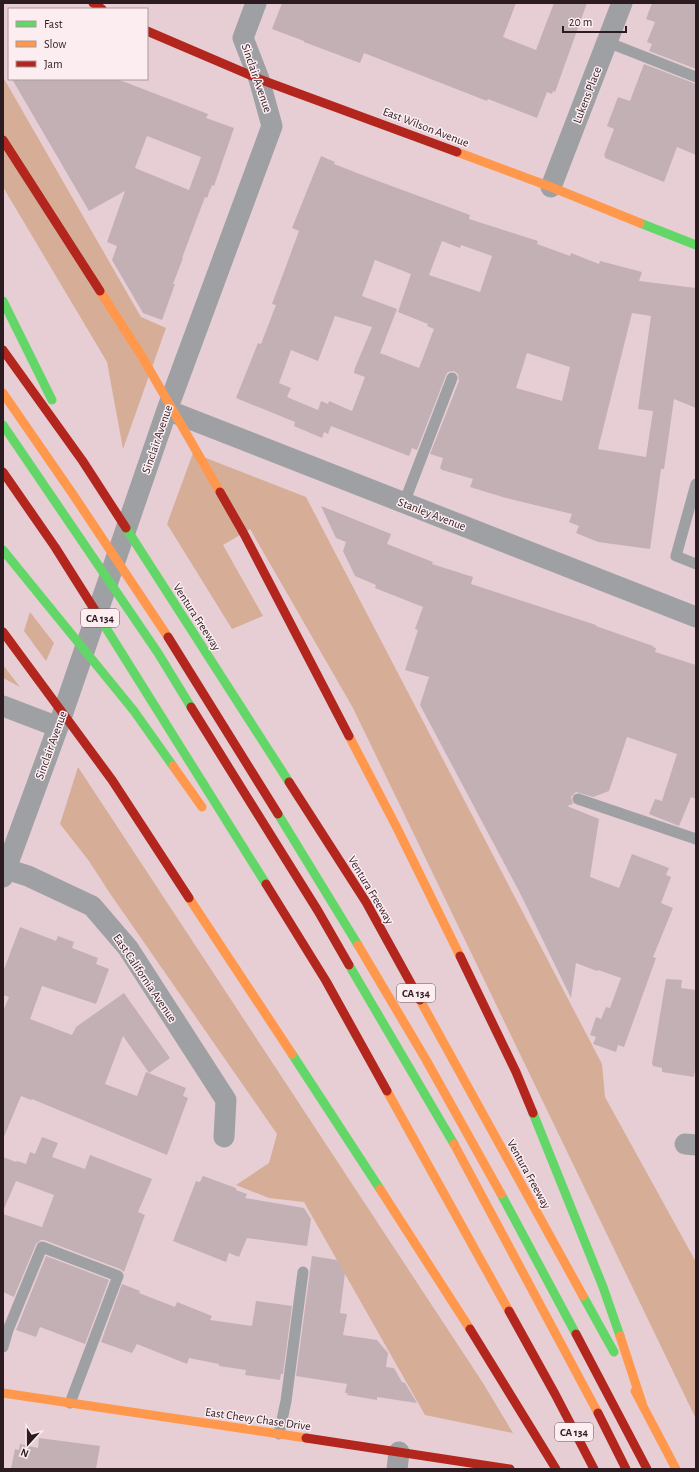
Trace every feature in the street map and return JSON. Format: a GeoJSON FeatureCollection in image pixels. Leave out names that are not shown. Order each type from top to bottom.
{"type":"FeatureCollection","features":[{"type":"Feature","properties":{"kind":"main road","name":"East Wilson Avenue"},"geometry":{"type":"LineString","coordinates":[[148,31],[259,79],[551,187],[696,245]]}},
{"type":"Feature","properties":{"kind":"main road"},"geometry":{"type":"LineString","coordinates":[[3,140],[141,355],[244,534],[396,826],[516,1072],[603,1287],[642,1403]]}},
{"type":"Feature","properties":{"kind":"main road"},"geometry":{"type":"LineString","coordinates":[[3,301],[82,460]]}},
{"type":"Feature","properties":{"kind":"main road","name":"Ventura Freeway"},"geometry":{"type":"LineString","coordinates":[[3,350],[82,460],[366,902],[642,1403],[676,1469]]}},
{"type":"Feature","properties":{"kind":"main road"},"geometry":{"type":"LineString","coordinates":[[3,393],[72,493],[165,633],[336,907],[421,1051],[535,1256],[647,1469]]}},
{"type":"Feature","properties":{"kind":"main road"},"geometry":{"type":"LineString","coordinates":[[3,425],[158,653],[318,911],[451,1139],[590,1397],[626,1469]]}},
{"type":"Feature","properties":{"kind":"main road","name":"CA 134"},"geometry":{"type":"LineString","coordinates":[[3,472],[55,547],[326,981],[555,1394],[594,1469]]}},
{"type":"Feature","properties":{"kind":"main road"},"geometry":{"type":"LineString","coordinates":[[3,550],[134,711],[208,814]]}},
{"type":"Feature","properties":{"kind":"main road"},"geometry":{"type":"LineString","coordinates":[[3,632],[112,780],[454,1302],[556,1469]]}},
{"type":"Feature","properties":{"kind":"main road"},"geometry":{"type":"LineString","coordinates":[[240,859],[326,981]]}},
{"type":"Feature","properties":{"kind":"main road","name":"East Chevy Chase Drive"},"geometry":{"type":"LineString","coordinates":[[3,1393],[279,1434],[398,1460],[510,1469]]}},
{"type":"Feature","properties":{"kind":"street","name":"Sinclair Avenue"},"geometry":{"type":"LineString","coordinates":[[4,873],[58,727],[167,410],[272,126],[259,79],[243,38],[256,3]]}},
{"type":"Feature","properties":{"kind":"street","name":"Lukens Place"},"geometry":{"type":"LineString","coordinates":[[551,187],[622,3]]}},
{"type":"Feature","properties":{"kind":"street","name":"Stanley Avenue"},"geometry":{"type":"LineString","coordinates":[[167,410],[696,617]]}},
{"type":"Feature","properties":{"kind":"street"},"geometry":{"type":"LineString","coordinates":[[3,706],[58,727]]}},
{"type":"Feature","properties":{"kind":"street","name":"East California Avenue"},"geometry":{"type":"LineString","coordinates":[[4,873],[28,876],[92,906],[128,948],[226,1100],[224,1137]]}},
{"type":"Feature","properties":{"kind":"lane"},"geometry":{"type":"LineString","coordinates":[[607,42],[696,78]]}},
{"type":"Feature","properties":{"kind":"lane"},"geometry":{"type":"LineString","coordinates":[[404,503],[452,378]]}},
{"type":"Feature","properties":{"kind":"lane"},"geometry":{"type":"LineString","coordinates":[[696,484],[676,556],[696,564]]}},
{"type":"Feature","properties":{"kind":"lane"},"geometry":{"type":"LineString","coordinates":[[578,799],[696,839]]}},
{"type":"Feature","properties":{"kind":"lane"},"geometry":{"type":"LineString","coordinates":[[3,1347],[8,1330],[42,1247],[118,1276],[70,1403]]}},
{"type":"Feature","properties":{"kind":"lane"},"geometry":{"type":"LineString","coordinates":[[279,1434],[286,1402],[303,1272]]}},
{"type":"Feature","properties":{"kind":"shaded area"},"geometry":{"type":"Polygon","coordinates":[[[3,77],[141,317],[166,328],[123,449],[107,362],[3,187],[3,77]]]}},
{"type":"Feature","properties":{"kind":"shaded area"},"geometry":{"type":"Polygon","coordinates":[[[193,453],[306,497],[602,1064],[605,1097],[696,1262],[696,1419],[353,708],[250,529],[223,545],[263,616],[232,629],[167,524],[193,453]]]}},
{"type":"Feature","properties":{"kind":"shaded area"},"geometry":{"type":"Polygon","coordinates":[[[30,612],[54,643],[46,661],[24,631],[30,612]]]}},
{"type":"Feature","properties":{"kind":"shaded area"},"geometry":{"type":"Polygon","coordinates":[[[3,665],[20,687],[3,678],[3,665]]]}},
{"type":"Feature","properties":{"kind":"shaded area"},"geometry":{"type":"Polygon","coordinates":[[[78,767],[483,1383],[513,1433],[425,1415],[304,1202],[269,1198],[236,1185],[269,1163],[277,1134],[89,861],[60,824],[78,767]]]}},
{"type":"Feature","properties":{"kind":"building"},"geometry":{"type":"Polygon","coordinates":[[[282,3],[516,3],[503,37],[536,50],[554,3],[587,3],[555,92],[553,91],[552,94],[547,92],[537,118],[488,99],[487,101],[364,53],[360,63],[272,29],[282,3]]]}},
{"type":"Feature","properties":{"kind":"building"},"geometry":{"type":"Polygon","coordinates":[[[652,3],[696,3],[696,69],[649,51],[652,44],[647,42],[655,22],[646,19],[652,3]]]}},
{"type":"Feature","properties":{"kind":"building"},"geometry":{"type":"Polygon","coordinates":[[[644,64],[696,84],[696,155],[677,147],[664,182],[605,158],[604,155],[614,129],[607,126],[618,97],[630,101],[644,64]]]}},
{"type":"Feature","properties":{"kind":"building"},"geometry":{"type":"Polygon","coordinates":[[[13,80],[120,80],[208,114],[206,118],[234,128],[214,186],[212,185],[207,198],[205,197],[182,258],[173,284],[175,284],[162,320],[143,313],[112,260],[117,246],[107,242],[125,191],[89,211],[13,80]],[[147,136],[135,168],[189,190],[201,157],[147,136]]]}},
{"type":"Feature","properties":{"kind":"building"},"geometry":{"type":"Polygon","coordinates":[[[321,156],[335,162],[334,164],[470,215],[469,219],[538,241],[537,244],[570,256],[571,253],[599,264],[600,261],[642,272],[639,281],[696,288],[696,408],[674,399],[664,469],[661,469],[650,549],[598,542],[576,533],[579,526],[569,522],[572,514],[506,498],[470,487],[473,479],[442,470],[440,468],[443,458],[430,454],[459,381],[458,374],[454,371],[448,372],[446,375],[417,450],[412,448],[409,456],[331,426],[328,434],[324,432],[322,438],[294,426],[295,422],[236,398],[258,343],[261,344],[276,305],[272,304],[299,231],[292,228],[321,156]],[[442,241],[429,275],[480,292],[492,256],[461,245],[460,248],[442,241]],[[375,260],[362,296],[397,309],[380,353],[419,368],[434,329],[427,326],[428,324],[398,312],[411,274],[375,260]],[[632,313],[598,449],[646,457],[653,411],[638,409],[651,316],[632,313]],[[335,316],[318,361],[291,350],[279,383],[291,388],[287,397],[318,410],[321,401],[328,404],[329,401],[352,411],[365,377],[354,373],[355,368],[372,327],[335,316]],[[527,353],[516,388],[562,401],[570,367],[527,353]]]}},
{"type":"Feature","properties":{"kind":"building"},"geometry":{"type":"Polygon","coordinates":[[[321,506],[391,534],[387,544],[433,562],[432,564],[473,577],[471,584],[596,625],[653,646],[656,648],[655,652],[696,665],[696,799],[691,797],[679,826],[649,814],[655,799],[662,801],[677,754],[627,737],[609,791],[593,797],[576,792],[571,797],[573,804],[567,806],[599,819],[590,877],[619,888],[632,854],[669,868],[666,875],[671,877],[661,903],[673,908],[653,957],[656,958],[624,1047],[618,1045],[616,1052],[593,1044],[596,1037],[590,1035],[596,1017],[601,1019],[606,1007],[610,1008],[621,978],[576,963],[571,998],[520,893],[420,705],[429,677],[405,670],[418,630],[415,629],[423,607],[375,588],[376,585],[355,576],[343,551],[346,542],[336,538],[321,506]]]}},
{"type":"Feature","properties":{"kind":"building"},"geometry":{"type":"Polygon","coordinates":[[[20,927],[56,941],[58,936],[74,942],[72,948],[98,958],[96,964],[109,969],[96,1004],[42,986],[30,1019],[72,1035],[76,1027],[124,993],[170,1058],[149,1073],[123,1036],[105,1084],[137,1096],[146,1072],[186,1088],[183,1096],[188,1098],[167,1155],[32,1099],[31,1100],[21,1096],[3,1139],[3,1011],[9,997],[3,995],[3,972],[20,927]]]}},
{"type":"Feature","properties":{"kind":"building"},"geometry":{"type":"Polygon","coordinates":[[[666,979],[682,980],[681,988],[696,990],[696,1061],[694,1077],[662,1072],[662,1068],[653,1066],[652,1063],[666,979]]]}},
{"type":"Feature","properties":{"kind":"building"},"geometry":{"type":"Polygon","coordinates":[[[42,1137],[58,1143],[52,1157],[85,1169],[90,1155],[152,1179],[138,1212],[145,1215],[124,1272],[120,1269],[41,1240],[36,1244],[14,1297],[3,1292],[3,1214],[42,1227],[54,1195],[16,1181],[3,1211],[3,1157],[26,1164],[30,1152],[35,1154],[42,1137]]]}},
{"type":"Feature","properties":{"kind":"building"},"geometry":{"type":"Polygon","coordinates":[[[203,1176],[236,1188],[236,1190],[247,1194],[245,1198],[304,1208],[311,1219],[307,1246],[247,1238],[239,1257],[229,1253],[226,1262],[173,1241],[196,1181],[200,1182],[203,1176]]]}},
{"type":"Feature","properties":{"kind":"building"},"geometry":{"type":"Polygon","coordinates":[[[46,1256],[109,1280],[85,1344],[40,1327],[36,1337],[16,1330],[46,1256]]]}},
{"type":"Feature","properties":{"kind":"building"},"geometry":{"type":"Polygon","coordinates":[[[312,1256],[337,1260],[345,1273],[340,1313],[347,1314],[343,1335],[377,1340],[388,1353],[386,1367],[394,1368],[417,1403],[377,1397],[377,1400],[347,1395],[348,1393],[345,1393],[347,1384],[296,1376],[312,1256]]]}},
{"type":"Feature","properties":{"kind":"building"},"geometry":{"type":"Polygon","coordinates":[[[122,1284],[140,1291],[139,1293],[175,1307],[177,1302],[212,1316],[210,1320],[252,1326],[256,1301],[292,1306],[283,1374],[281,1374],[280,1380],[245,1375],[246,1370],[219,1366],[219,1364],[189,1358],[187,1364],[137,1344],[132,1353],[101,1342],[122,1284]]]}},
{"type":"Feature","properties":{"kind":"building"},"geometry":{"type":"Polygon","coordinates":[[[39,1438],[100,1446],[96,1469],[11,1469],[15,1449],[19,1450],[20,1444],[38,1448],[39,1438]]]}},
{"type":"Feature","properties":{"kind":"traffic: fast"},"geometry":{"type":"LineString","coordinates":[[640,223],[696,245]]}},
{"type":"Feature","properties":{"kind":"traffic: fast"},"geometry":{"type":"LineString","coordinates":[[3,301],[52,400]]}},
{"type":"Feature","properties":{"kind":"traffic: fast"},"geometry":{"type":"LineString","coordinates":[[3,425],[158,653],[191,707]]}},
{"type":"Feature","properties":{"kind":"traffic: fast"},"geometry":{"type":"LineString","coordinates":[[126,528],[289,782]]}},
{"type":"Feature","properties":{"kind":"traffic: fast"},"geometry":{"type":"LineString","coordinates":[[3,550],[134,711],[173,766]]}},
{"type":"Feature","properties":{"kind":"traffic: fast"},"geometry":{"type":"LineString","coordinates":[[96,612],[266,884]]}},
{"type":"Feature","properties":{"kind":"traffic: fast"},"geometry":{"type":"LineString","coordinates":[[278,814],[358,945]]}},
{"type":"Feature","properties":{"kind":"traffic: fast"},"geometry":{"type":"LineString","coordinates":[[349,965],[454,1144]]}},
{"type":"Feature","properties":{"kind":"traffic: fast"},"geometry":{"type":"LineString","coordinates":[[292,1054],[380,1189]]}},
{"type":"Feature","properties":{"kind":"traffic: fast"},"geometry":{"type":"LineString","coordinates":[[533,1113],[603,1287],[620,1336]]}},
{"type":"Feature","properties":{"kind":"traffic: fast"},"geometry":{"type":"LineString","coordinates":[[501,1194],[576,1334]]}},
{"type":"Feature","properties":{"kind":"traffic: fast"},"geometry":{"type":"LineString","coordinates":[[583,1296],[614,1352]]}},
{"type":"Feature","properties":{"kind":"traffic: slow"},"geometry":{"type":"LineString","coordinates":[[457,152],[551,187],[640,223]]}},
{"type":"Feature","properties":{"kind":"traffic: slow"},"geometry":{"type":"LineString","coordinates":[[100,291],[141,355],[220,492]]}},
{"type":"Feature","properties":{"kind":"traffic: slow"},"geometry":{"type":"LineString","coordinates":[[3,393],[168,637]]}},
{"type":"Feature","properties":{"kind":"traffic: slow"},"geometry":{"type":"LineString","coordinates":[[349,736],[396,826],[460,956]]}},
{"type":"Feature","properties":{"kind":"traffic: slow"},"geometry":{"type":"LineString","coordinates":[[173,766],[202,807]]}},
{"type":"Feature","properties":{"kind":"traffic: slow"},"geometry":{"type":"LineString","coordinates":[[189,898],[292,1054]]}},
{"type":"Feature","properties":{"kind":"traffic: slow"},"geometry":{"type":"LineString","coordinates":[[358,945],[425,1058],[501,1194]]}},
{"type":"Feature","properties":{"kind":"traffic: slow"},"geometry":{"type":"LineString","coordinates":[[420,1000],[583,1296]]}},
{"type":"Feature","properties":{"kind":"traffic: slow"},"geometry":{"type":"LineString","coordinates":[[387,1091],[509,1311]]}},
{"type":"Feature","properties":{"kind":"traffic: slow"},"geometry":{"type":"LineString","coordinates":[[454,1144],[598,1413]]}},
{"type":"Feature","properties":{"kind":"traffic: slow"},"geometry":{"type":"LineString","coordinates":[[380,1189],[470,1329]]}},
{"type":"Feature","properties":{"kind":"traffic: slow"},"geometry":{"type":"LineString","coordinates":[[620,1336],[642,1403]]}},
{"type":"Feature","properties":{"kind":"traffic: slow"},"geometry":{"type":"LineString","coordinates":[[635,1391],[676,1469]]}},
{"type":"Feature","properties":{"kind":"traffic: slow"},"geometry":{"type":"LineString","coordinates":[[3,1393],[306,1438]]}},
{"type":"Feature","properties":{"kind":"traffic: jam"},"geometry":{"type":"LineString","coordinates":[[93,3],[100,8]]}},
{"type":"Feature","properties":{"kind":"traffic: jam"},"geometry":{"type":"LineString","coordinates":[[148,31],[259,79],[457,152]]}},
{"type":"Feature","properties":{"kind":"traffic: jam"},"geometry":{"type":"LineString","coordinates":[[3,140],[100,291]]}},
{"type":"Feature","properties":{"kind":"traffic: jam"},"geometry":{"type":"LineString","coordinates":[[3,350],[82,460],[126,528]]}},
{"type":"Feature","properties":{"kind":"traffic: jam"},"geometry":{"type":"LineString","coordinates":[[3,472],[55,547],[96,612]]}},
{"type":"Feature","properties":{"kind":"traffic: jam"},"geometry":{"type":"LineString","coordinates":[[220,492],[244,534],[349,736]]}},
{"type":"Feature","properties":{"kind":"traffic: jam"},"geometry":{"type":"LineString","coordinates":[[3,632],[112,780],[189,898]]}},
{"type":"Feature","properties":{"kind":"traffic: jam"},"geometry":{"type":"LineString","coordinates":[[168,637],[278,814]]}},
{"type":"Feature","properties":{"kind":"traffic: jam"},"geometry":{"type":"LineString","coordinates":[[191,707],[318,911],[349,965]]}},
{"type":"Feature","properties":{"kind":"traffic: jam"},"geometry":{"type":"LineString","coordinates":[[289,782],[366,902],[420,1000]]}},
{"type":"Feature","properties":{"kind":"traffic: jam"},"geometry":{"type":"LineString","coordinates":[[266,884],[326,981],[387,1091]]}},
{"type":"Feature","properties":{"kind":"traffic: jam"},"geometry":{"type":"LineString","coordinates":[[460,956],[516,1072],[533,1113]]}},
{"type":"Feature","properties":{"kind":"traffic: jam"},"geometry":{"type":"LineString","coordinates":[[509,1311],[594,1469]]}},
{"type":"Feature","properties":{"kind":"traffic: jam"},"geometry":{"type":"LineString","coordinates":[[470,1329],[556,1469]]}},
{"type":"Feature","properties":{"kind":"traffic: jam"},"geometry":{"type":"LineString","coordinates":[[576,1334],[647,1469]]}},
{"type":"Feature","properties":{"kind":"traffic: jam"},"geometry":{"type":"LineString","coordinates":[[598,1413],[626,1469]]}},
{"type":"Feature","properties":{"kind":"traffic: jam"},"geometry":{"type":"LineString","coordinates":[[306,1438],[510,1469]]}}]}
